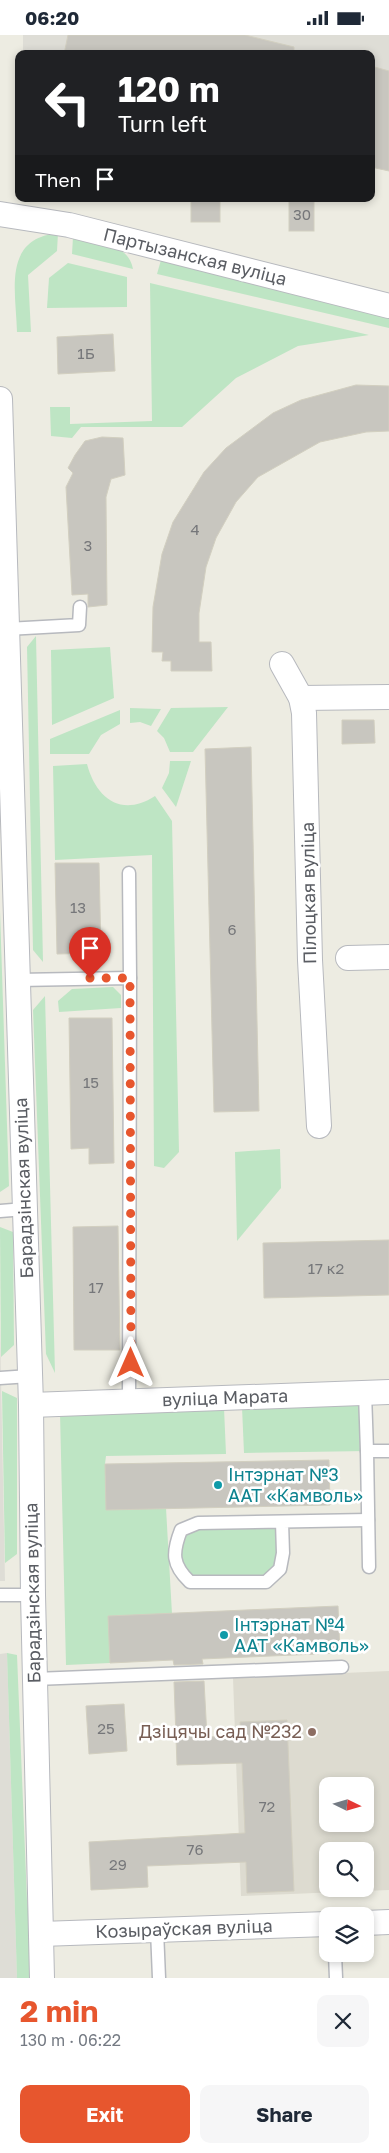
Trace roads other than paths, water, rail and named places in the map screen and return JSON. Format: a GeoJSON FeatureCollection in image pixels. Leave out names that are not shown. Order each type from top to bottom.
{"type":"FeatureCollection","features":[{"type":"Feature","properties":{"kind":"street","name":"Партызанская вуліца"},"geometry":{"type":"LineString","coordinates":[[0,214],[78,227],[389,306]]}},
{"type":"Feature","properties":{"kind":"street","name":"Барадзінская вуліца"},"geometry":{"type":"LineString","coordinates":[[0,399],[31,1405],[32,1595],[42,1978]]}},
{"type":"Feature","properties":{"kind":"street","name":"Пілоцкая вуліца"},"geometry":{"type":"LineString","coordinates":[[282,664],[301,698],[304,713],[310,960],[319,1126]]}},
{"type":"Feature","properties":{"kind":"street"},"geometry":{"type":"LineString","coordinates":[[301,698],[389,697]]}},
{"type":"Feature","properties":{"kind":"street"},"geometry":{"type":"LineString","coordinates":[[348,958],[389,957]]}},
{"type":"Feature","properties":{"kind":"street","name":"вуліца Марата"},"geometry":{"type":"LineString","coordinates":[[31,1405],[389,1392]]}},
{"type":"Feature","properties":{"kind":"street"},"geometry":{"type":"LineString","coordinates":[[374,1923],[389,1922]]}},
{"type":"Feature","properties":{"kind":"street","name":"Козыраўская вуліца"},"geometry":{"type":"LineString","coordinates":[[41,1934],[319,1924]]}},
{"type":"Feature","properties":{"kind":"lane"},"geometry":{"type":"LineString","coordinates":[[7,629],[79,625],[80,607]]}},
{"type":"Feature","properties":{"kind":"lane"},"geometry":{"type":"LineString","coordinates":[[129,873],[129,1401]]}},
{"type":"Feature","properties":{"kind":"lane"},"geometry":{"type":"LineString","coordinates":[[18,980],[130,978]]}},
{"type":"Feature","properties":{"kind":"lane"},"geometry":{"type":"LineString","coordinates":[[0,1211],[25,1209]]}},
{"type":"Feature","properties":{"kind":"lane"},"geometry":{"type":"LineString","coordinates":[[0,1378],[30,1376]]}},
{"type":"Feature","properties":{"kind":"lane"},"geometry":{"type":"LineString","coordinates":[[365,1393],[368,1451],[368,1567]]}},
{"type":"Feature","properties":{"kind":"lane"},"geometry":{"type":"LineString","coordinates":[[368,1451],[389,1451]]}},
{"type":"Feature","properties":{"kind":"lane"},"geometry":{"type":"LineString","coordinates":[[282,1522],[283,1553],[280,1569],[266,1582],[190,1582],[180,1572],[175,1560],[176,1542],[181,1530],[198,1523],[368,1520]]}},
{"type":"Feature","properties":{"kind":"lane"},"geometry":{"type":"LineString","coordinates":[[0,1595],[32,1595]]}},
{"type":"Feature","properties":{"kind":"lane"},"geometry":{"type":"LineString","coordinates":[[35,1679],[342,1667]]}},
{"type":"Feature","properties":{"kind":"lane"},"geometry":{"type":"LineString","coordinates":[[157,1930],[159,1978]]}},
{"type":"Feature","properties":{"kind":"lane"},"geometry":{"type":"LineString","coordinates":[[335,1962],[336,1978]]}},
{"type":"Feature","properties":{"kind":"place","name":"Інтэрнат №3 ААТ «Камволь»"},"geometry":{"type":"Point","coordinates":[218,1485]}},
{"type":"Feature","properties":{"kind":"place","name":"Інтэрнат №4 ААТ «Камволь»"},"geometry":{"type":"Point","coordinates":[224,1635]}},
{"type":"Feature","properties":{"kind":"place","name":"Дзіцячы сад №232"},"geometry":{"type":"Point","coordinates":[312,1732]}}]}
